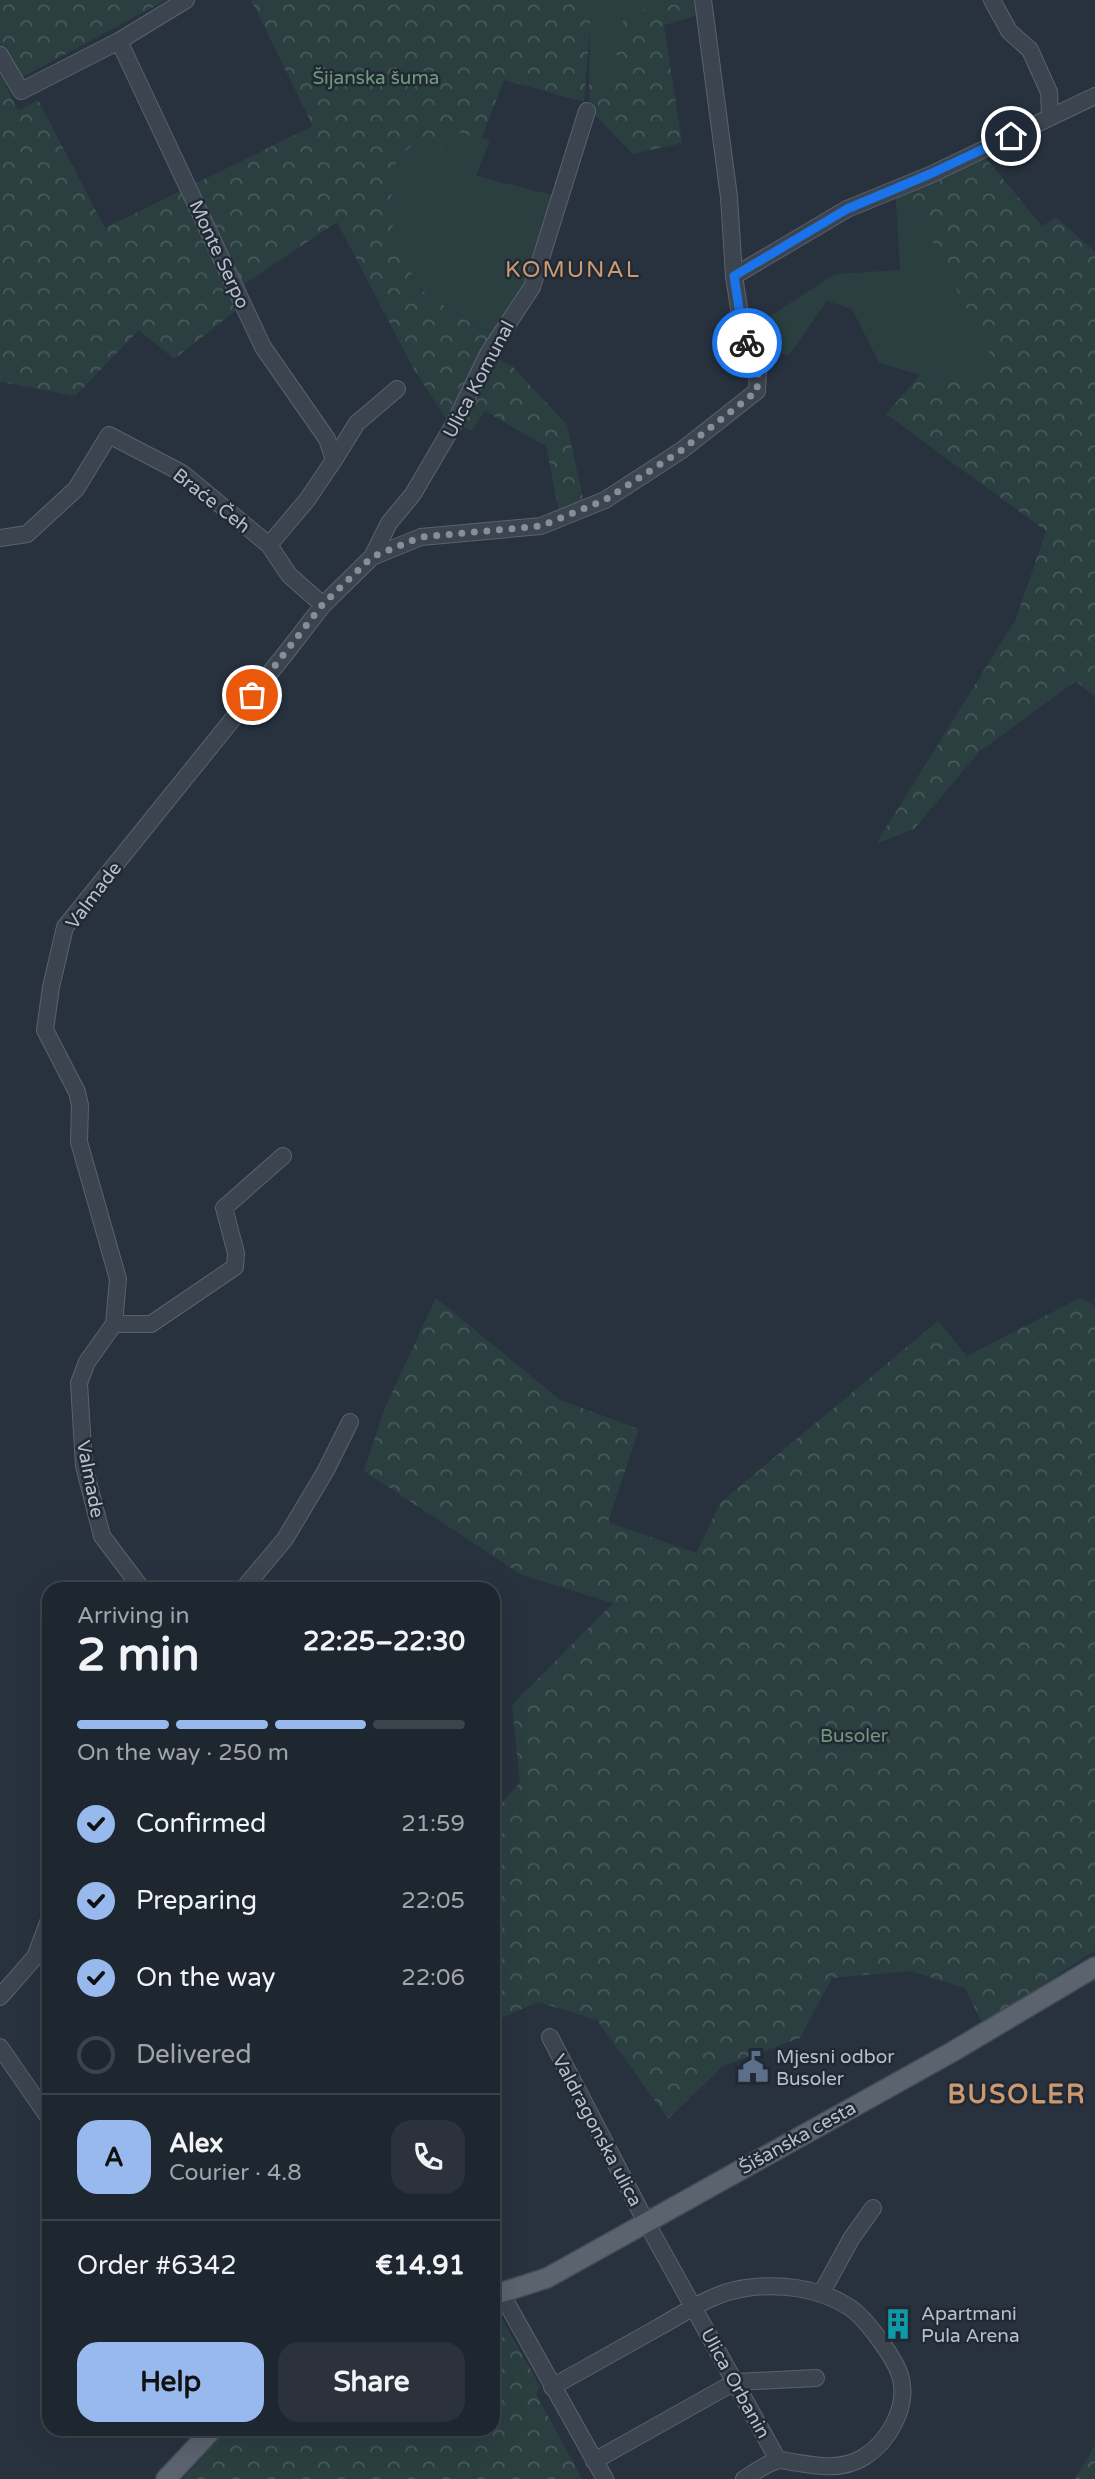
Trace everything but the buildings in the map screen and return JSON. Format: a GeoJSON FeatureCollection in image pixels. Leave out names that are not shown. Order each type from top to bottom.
{"type":"FeatureCollection","features":[{"type":"Feature","properties":{"kind":"main road","name":"Šišanska cesta"},"geometry":{"type":"LineString","coordinates":[[500,2293],[547,2278],[952,2052],[1095,1967]]}},
{"type":"Feature","properties":{"kind":"main road"},"geometry":{"type":"LineString","coordinates":[[166,2479],[206,2436]]}},
{"type":"Feature","properties":{"kind":"street"},"geometry":{"type":"LineString","coordinates":[[0,55],[21,91],[119,41],[186,0]]}},
{"type":"Feature","properties":{"kind":"street","name":"Ulica Komunal"},"geometry":{"type":"LineString","coordinates":[[372,557],[421,537],[541,526],[605,500],[682,450],[757,391],[758,372],[743,334],[734,276],[729,197],[704,0]]}},
{"type":"Feature","properties":{"kind":"street"},"geometry":{"type":"LineString","coordinates":[[992,0],[1009,31],[1030,50],[1049,92],[1050,116]]}},
{"type":"Feature","properties":{"kind":"street","name":"Monte Serpo"},"geometry":{"type":"LineString","coordinates":[[119,41],[263,347],[327,439],[334,460]]}},
{"type":"Feature","properties":{"kind":"street"},"geometry":{"type":"LineString","coordinates":[[734,276],[847,209],[930,174],[1095,96]]}},
{"type":"Feature","properties":{"kind":"street","name":"Ulica Komunal"},"geometry":{"type":"LineString","coordinates":[[323,604],[372,557],[390,523],[413,494],[454,424],[488,354],[532,287],[587,111]]}},
{"type":"Feature","properties":{"kind":"street"},"geometry":{"type":"LineString","coordinates":[[269,545],[307,500],[357,423],[397,388]]}},
{"type":"Feature","properties":{"kind":"street","name":"Braće Čeh"},"geometry":{"type":"LineString","coordinates":[[0,538],[27,534],[76,489],[109,435],[181,473],[269,545],[289,575],[323,604]]}},
{"type":"Feature","properties":{"kind":"street","name":"Valmade"},"geometry":{"type":"LineString","coordinates":[[137,1582],[103,1536],[84,1466],[79,1383],[87,1362],[114,1324],[118,1279],[79,1142],[80,1105],[77,1092],[45,1030],[51,987],[65,926],[323,604]]}},
{"type":"Feature","properties":{"kind":"street"},"geometry":{"type":"LineString","coordinates":[[114,1324],[152,1324],[235,1267],[236,1253],[224,1208],[283,1156]]}},
{"type":"Feature","properties":{"kind":"street"},"geometry":{"type":"LineString","coordinates":[[249,1582],[285,1539],[325,1472],[350,1422]]}},
{"type":"Feature","properties":{"kind":"street"},"geometry":{"type":"LineString","coordinates":[[0,1997],[35,1956],[42,1938]]}},
{"type":"Feature","properties":{"kind":"street","name":"Valdragonska ulica"},"geometry":{"type":"LineString","coordinates":[[550,2038],[646,2221]]}},
{"type":"Feature","properties":{"kind":"street"},"geometry":{"type":"LineString","coordinates":[[0,2047],[42,2108]]}},
{"type":"Feature","properties":{"kind":"street"},"geometry":{"type":"LineString","coordinates":[[821,2294],[851,2239],[873,2208]]}},
{"type":"Feature","properties":{"kind":"street","name":"Ulica Orbanin"},"geometry":{"type":"LineString","coordinates":[[646,2221],[778,2460]]}},
{"type":"Feature","properties":{"kind":"street","name":"Ulica Orbanin"},"geometry":{"type":"LineString","coordinates":[[552,2388],[717,2295],[747,2288],[786,2288],[821,2294],[851,2308],[873,2330],[900,2376],[900,2404],[895,2422],[887,2435],[863,2458],[838,2468],[778,2460],[744,2479]]}},
{"type":"Feature","properties":{"kind":"street"},"geometry":{"type":"LineString","coordinates":[[500,2299],[604,2479]]}},
{"type":"Feature","properties":{"kind":"street"},"geometry":{"type":"LineString","coordinates":[[594,2461],[735,2382],[816,2378]]}},
{"type":"Feature","properties":{"kind":"green space","name":"Šijanska šuma"},"geometry":{"type":"Polygon","coordinates":[[[0,0],[166,0],[6,86],[18,111],[38,100],[105,228],[313,126],[251,0],[592,0],[584,102],[504,80],[481,139],[454,131],[440,151],[414,144],[397,158],[391,185],[393,229],[418,288],[466,320],[494,333],[450,425],[412,366],[337,222],[237,289],[243,305],[174,359],[139,330],[75,396],[0,383],[0,0]]]}},
{"type":"Feature","properties":{"kind":"green space"},"geometry":{"type":"Polygon","coordinates":[[[590,0],[701,0],[628,12],[621,59],[611,68],[607,80],[589,84],[590,0]]]}},
{"type":"Feature","properties":{"kind":"green space"},"geometry":{"type":"Polygon","coordinates":[[[701,0],[699,15],[664,25],[682,143],[633,154],[590,110],[589,84],[607,80],[611,68],[621,59],[609,47],[628,12],[701,0]]]}},
{"type":"Feature","properties":{"kind":"green space"},"geometry":{"type":"Polygon","coordinates":[[[454,131],[490,140],[476,176],[560,197],[532,287],[493,332],[466,320],[418,288],[393,229],[391,183],[397,158],[414,144],[454,131]]]}},
{"type":"Feature","properties":{"kind":"green space"},"geometry":{"type":"Polygon","coordinates":[[[980,151],[1042,226],[1056,217],[1095,252],[1095,697],[1076,681],[980,751],[914,829],[876,844],[1016,619],[1046,531],[886,414],[920,375],[999,372],[903,185],[980,151]]]}},
{"type":"Feature","properties":{"kind":"green space"},"geometry":{"type":"Polygon","coordinates":[[[903,185],[1000,373],[920,375],[879,363],[852,309],[827,301],[789,355],[753,350],[743,334],[835,274],[900,270],[895,188],[903,185]]]}},
{"type":"Feature","properties":{"kind":"green space"},"geometry":{"type":"Polygon","coordinates":[[[488,354],[513,367],[567,425],[585,508],[560,516],[546,446],[485,411],[471,431],[459,424],[488,354]]]}},
{"type":"Feature","properties":{"kind":"green space","name":"Busoler"},"geometry":{"type":"Polygon","coordinates":[[[436,1298],[560,1400],[639,1429],[608,1522],[696,1553],[721,1502],[938,1321],[967,1356],[1080,1298],[1095,1306],[1095,1950],[983,2025],[965,1988],[910,1971],[832,1978],[800,2038],[723,2066],[668,2119],[597,2020],[538,2002],[500,2019],[500,1805],[520,1782],[512,1705],[613,1603],[522,1575],[364,1471],[384,1410],[436,1298]]]}},
{"type":"Feature","properties":{"kind":"green space"},"geometry":{"type":"Polygon","coordinates":[[[500,2315],[540,2386],[536,2394],[582,2479],[183,2479],[221,2436],[500,2436],[500,2315]]]}},
{"type":"Feature","properties":{"kind":"green space"},"geometry":{"type":"Polygon","coordinates":[[[1095,2445],[1095,2479],[1075,2479],[1095,2445]]]}},
{"type":"Feature","properties":{"kind":"way so far"},"geometry":{"type":"LineString","coordinates":[[252,695],[323,604],[372,557],[421,537],[541,526],[605,500],[682,450],[757,391],[758,372],[747,343]]}},
{"type":"Feature","properties":{"kind":"place","name":"Mjesni odbor Busoler"},"geometry":{"type":"Point","coordinates":[753,2067]}},
{"type":"Feature","properties":{"kind":"place","name":"Apartmani Pula Arena"},"geometry":{"type":"Point","coordinates":[898,2324]}},
{"type":"Feature","properties":{"kind":"district","name":"KOMUNAL"},"geometry":{"type":"Point","coordinates":[573,269]}},
{"type":"Feature","properties":{"kind":"district","name":"BUSOLER"},"geometry":{"type":"Point","coordinates":[1017,2094]}},
{"type":"Feature","properties":{"kind":"route"},"geometry":{"type":"LineString","coordinates":[[747,343],[743,334],[734,276],[847,209],[1011,136]]}}]}
